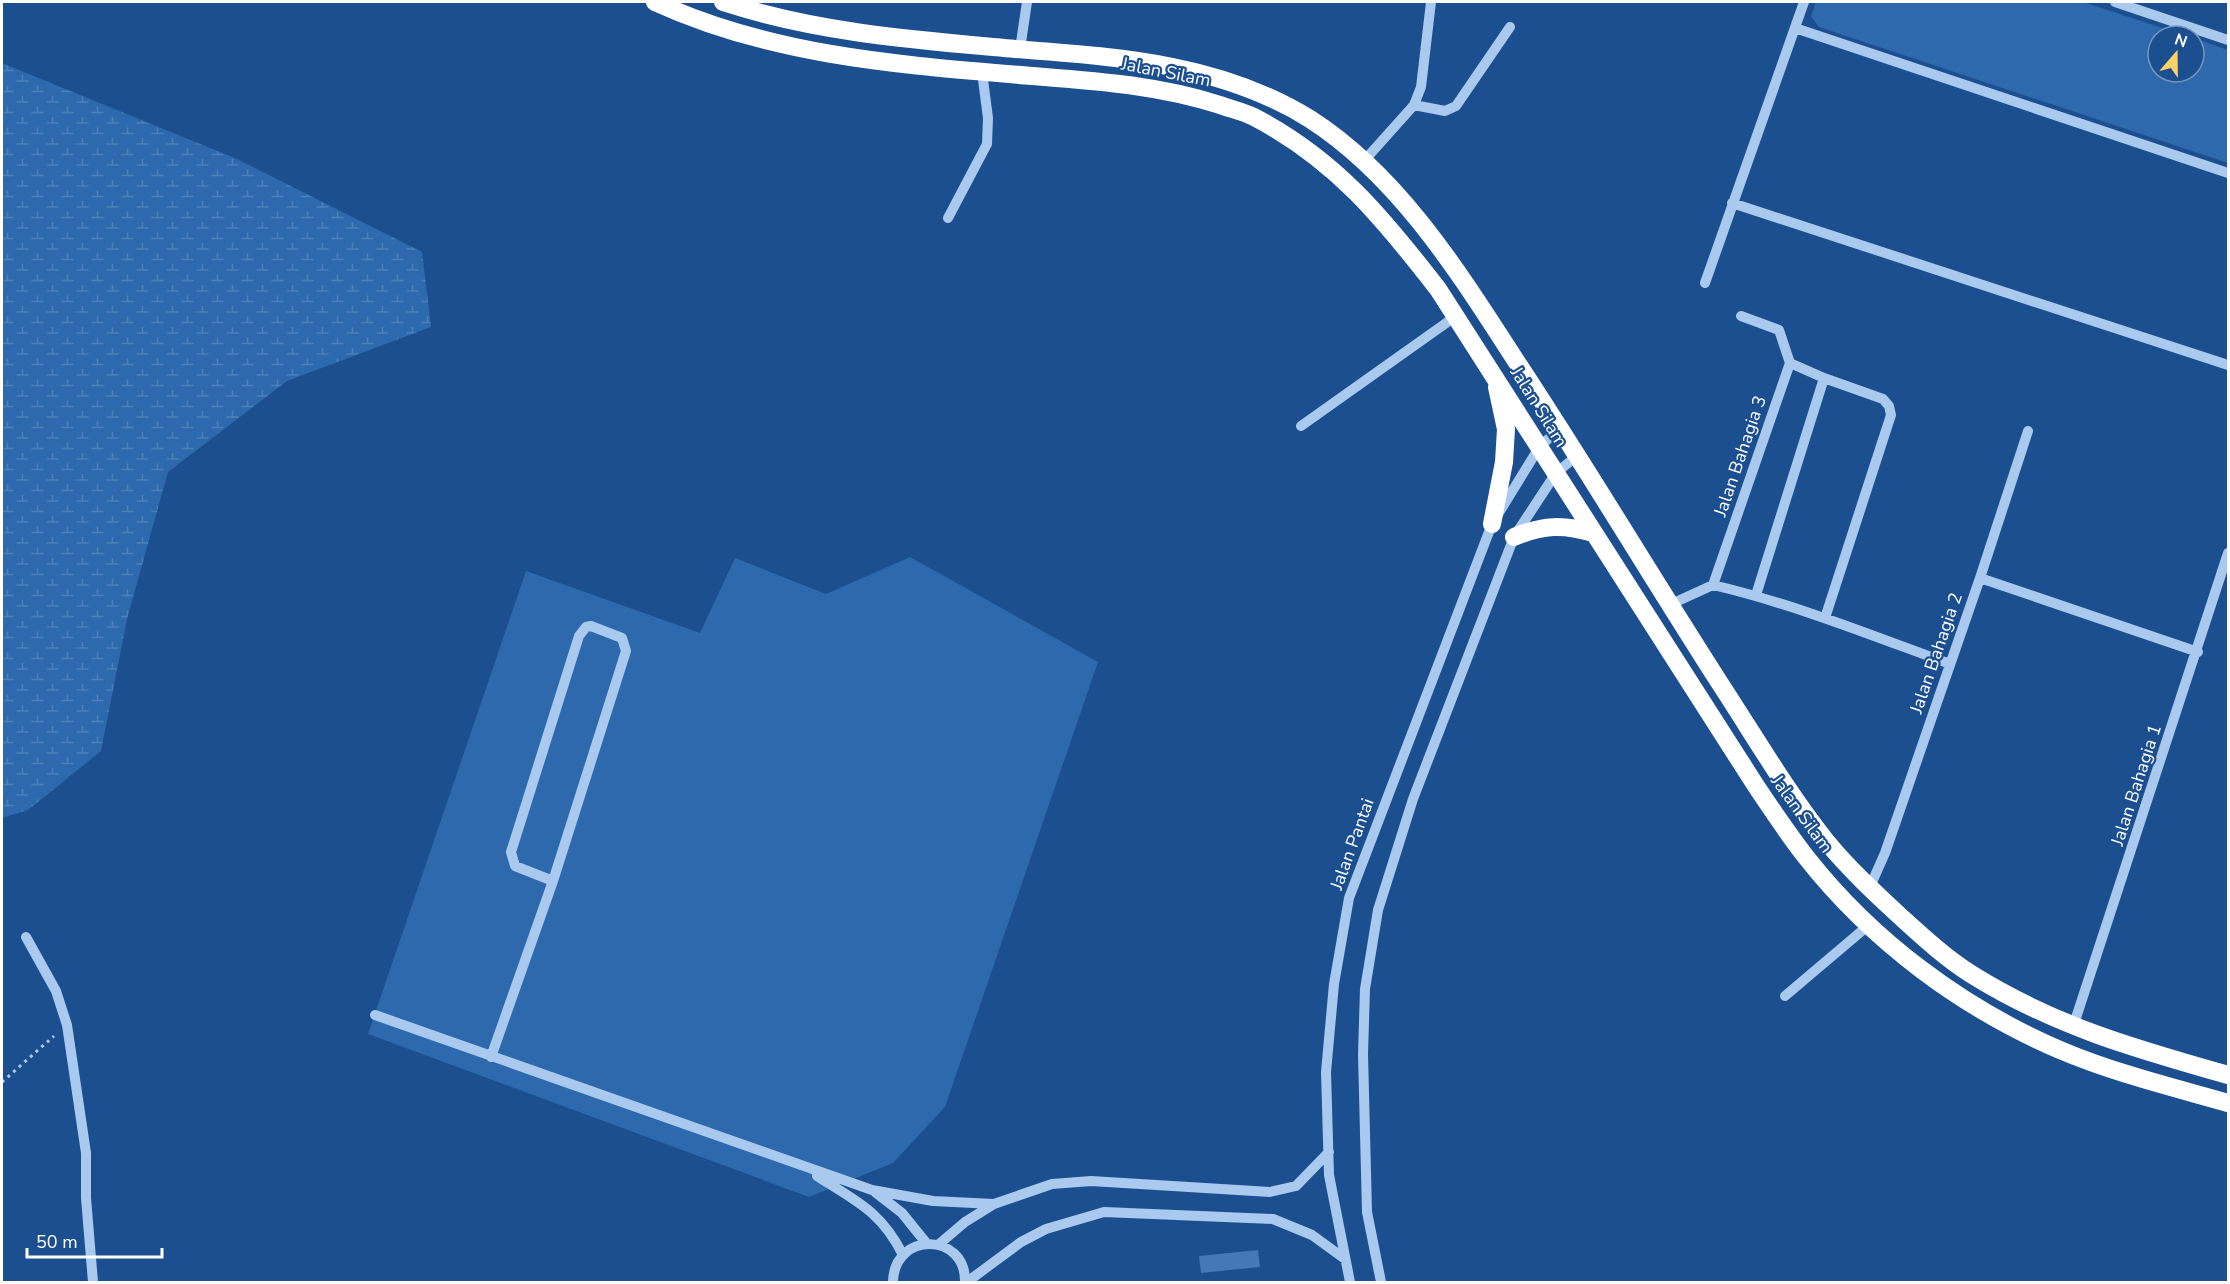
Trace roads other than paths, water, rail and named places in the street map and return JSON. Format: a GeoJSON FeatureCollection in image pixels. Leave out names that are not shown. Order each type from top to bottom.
{"type":"FeatureCollection","features":[{"type":"Feature","properties":{"kind":"highway","name":"Jalan Silam"},"geometry":{"type":"LineString","coordinates":[[655,2],[691,18],[759,40],[817,53],[982,72],[1132,84],[1190,96],[1252,116],[1299,143],[1366,200],[1403,243],[1495,375],[1593,533],[1756,786],[1806,857],[1870,924],[1952,993],[2060,1050],[2109,1068],[2229,1103]]}},
{"type":"Feature","properties":{"kind":"highway","name":"Jalan Silam"},"geometry":{"type":"LineString","coordinates":[[723,2],[766,16],[833,30],[1136,59],[1196,71],[1262,92],[1314,122],[1364,162],[1401,199],[1459,274],[1578,455],[1669,605],[1777,772],[1827,841],[1869,888],[1918,933],[1967,972],[2020,1002],[2116,1044],[2229,1075]]}},
{"type":"Feature","properties":{"kind":"highway"},"geometry":{"type":"LineString","coordinates":[[1492,524],[1504,462],[1506,429],[1495,375]]}},
{"type":"Feature","properties":{"kind":"highway"},"geometry":{"type":"LineString","coordinates":[[1514,537],[1548,525],[1570,526],[1593,533]]}},
{"type":"Feature","properties":{"kind":"street"},"geometry":{"type":"LineString","coordinates":[[1020,49],[1027,2]]}},
{"type":"Feature","properties":{"kind":"street"},"geometry":{"type":"LineString","coordinates":[[1364,162],[1414,105],[1421,87],[1431,2]]}},
{"type":"Feature","properties":{"kind":"street"},"geometry":{"type":"LineString","coordinates":[[1705,283],[1804,2]]}},
{"type":"Feature","properties":{"kind":"street"},"geometry":{"type":"LineString","coordinates":[[2115,2],[2229,40]]}},
{"type":"Feature","properties":{"kind":"street"},"geometry":{"type":"LineString","coordinates":[[1414,105],[1445,111],[1456,106],[1510,27]]}},
{"type":"Feature","properties":{"kind":"street"},"geometry":{"type":"LineString","coordinates":[[1795,28],[2229,173]]}},
{"type":"Feature","properties":{"kind":"street"},"geometry":{"type":"LineString","coordinates":[[948,218],[987,144],[988,117],[982,72]]}},
{"type":"Feature","properties":{"kind":"street"},"geometry":{"type":"LineString","coordinates":[[1732,203],[2229,365]]}},
{"type":"Feature","properties":{"kind":"street"},"geometry":{"type":"LineString","coordinates":[[1301,426],[1456,316]]}},
{"type":"Feature","properties":{"kind":"street"},"geometry":{"type":"LineString","coordinates":[[1741,316],[1779,330],[1790,363],[1883,399],[1889,406],[1891,415],[1825,618]]}},
{"type":"Feature","properties":{"kind":"street","name":"Jalan Bahagia 3"},"geometry":{"type":"LineString","coordinates":[[1713,585],[1790,363]]}},
{"type":"Feature","properties":{"kind":"street"},"geometry":{"type":"LineString","coordinates":[[1756,595],[1824,378]]}},
{"type":"Feature","properties":{"kind":"street","name":"Jalan Pantai"},"geometry":{"type":"LineString","coordinates":[[1350,1282],[1329,1175],[1326,1072],[1334,984],[1349,898],[1492,524],[1540,446],[1560,429]]}},
{"type":"Feature","properties":{"kind":"street"},"geometry":{"type":"LineString","coordinates":[[1980,578],[2028,431]]}},
{"type":"Feature","properties":{"kind":"street"},"geometry":{"type":"LineString","coordinates":[[1381,1282],[1366,1212],[1363,1054],[1365,989],[1378,910],[1413,799],[1514,537],[1556,473],[1578,455]]}},
{"type":"Feature","properties":{"kind":"street","name":"Jalan Bahagia 1"},"geometry":{"type":"LineString","coordinates":[[2073,1027],[2229,553]]}},
{"type":"Feature","properties":{"kind":"street","name":"Jalan Bahagia 2"},"geometry":{"type":"LineString","coordinates":[[1869,888],[1885,854],[1980,578],[2198,652]]}},
{"type":"Feature","properties":{"kind":"street"},"geometry":{"type":"LineString","coordinates":[[1669,605],[1713,585],[1756,595],[1950,664]]}},
{"type":"Feature","properties":{"kind":"street"},"geometry":{"type":"LineString","coordinates":[[491,1057],[553,881],[626,651],[622,638],[591,626],[586,627],[579,636],[512,852],[515,866],[553,881]]}},
{"type":"Feature","properties":{"kind":"street"},"geometry":{"type":"LineString","coordinates":[[1785,996],[1870,924]]}},
{"type":"Feature","properties":{"kind":"street"},"geometry":{"type":"LineString","coordinates":[[26,937],[56,992],[67,1025],[86,1153],[86,1198],[93,1282]]}},
{"type":"Feature","properties":{"kind":"street"},"geometry":{"type":"LineString","coordinates":[[375,1015],[872,1190],[933,1201],[994,1204]]}},
{"type":"Feature","properties":{"kind":"street"},"geometry":{"type":"LineString","coordinates":[[893,1282],[895,1269],[903,1256],[913,1247],[933,1244],[994,1204],[1041,1187],[1080,1181],[1270,1192],[1296,1186],[1329,1152]]}},
{"type":"Feature","properties":{"kind":"street"},"geometry":{"type":"LineString","coordinates":[[802,1167],[872,1211],[884,1222],[903,1256]]}},
{"type":"Feature","properties":{"kind":"street"},"geometry":{"type":"LineString","coordinates":[[872,1190],[902,1213],[933,1244],[948,1249],[959,1260],[966,1282],[1029,1237],[1046,1229],[1104,1212],[1273,1219],[1312,1235],[1345,1259]]}}]}
